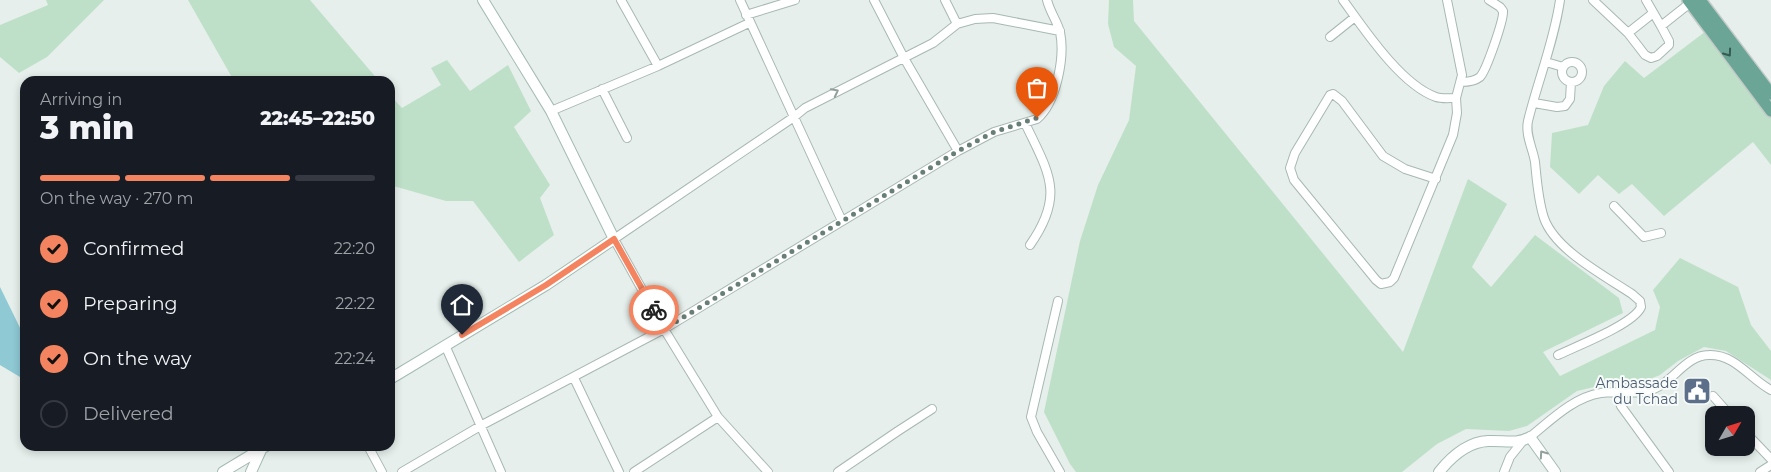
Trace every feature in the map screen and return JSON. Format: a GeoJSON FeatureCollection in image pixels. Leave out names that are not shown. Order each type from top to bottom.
{"type":"FeatureCollection","features":[{"type":"Feature","properties":{"kind":"main road"},"geometry":{"type":"LineString","coordinates":[[1693,1],[1771,94]]}},
{"type":"Feature","properties":{"kind":"main road"},"geometry":{"type":"LineString","coordinates":[[1693,1],[1771,111]]}},
{"type":"Feature","properties":{"kind":"street"},"geometry":{"type":"LineString","coordinates":[[484,0],[551,110],[614,239],[664,329],[718,417],[768,472]]}},
{"type":"Feature","properties":{"kind":"street"},"geometry":{"type":"LineString","coordinates":[[621,0],[658,66]]}},
{"type":"Feature","properties":{"kind":"street"},"geometry":{"type":"LineString","coordinates":[[740,0],[842,221]]}},
{"type":"Feature","properties":{"kind":"street"},"geometry":{"type":"LineString","coordinates":[[551,110],[658,66],[748,19],[795,0]]}},
{"type":"Feature","properties":{"kind":"street"},"geometry":{"type":"LineString","coordinates":[[874,0],[904,58],[958,151]]}},
{"type":"Feature","properties":{"kind":"street"},"geometry":{"type":"LineString","coordinates":[[945,0],[957,24]]}},
{"type":"Feature","properties":{"kind":"street"},"geometry":{"type":"LineString","coordinates":[[402,472],[482,425],[664,329],[958,151],[994,132],[1037,118],[1041,115],[1050,97],[1061,70],[1060,31],[1047,0]]}},
{"type":"Feature","properties":{"kind":"street"},"geometry":{"type":"LineString","coordinates":[[1343,0],[1389,60],[1408,79],[1425,92],[1438,97],[1456,98]]}},
{"type":"Feature","properties":{"kind":"street"},"geometry":{"type":"LineString","coordinates":[[1436,179],[1405,169],[1383,156],[1342,101],[1333,94],[1330,95],[1295,153],[1290,168],[1294,180],[1376,280],[1381,284],[1390,282],[1394,278],[1436,179],[1453,135],[1457,113],[1456,98],[1462,75],[1447,0]]}},
{"type":"Feature","properties":{"kind":"street"},"geometry":{"type":"LineString","coordinates":[[1461,82],[1476,79],[1482,74],[1501,26],[1503,11],[1490,0]]}},
{"type":"Feature","properties":{"kind":"street"},"geometry":{"type":"LineString","coordinates":[[1558,355],[1620,326],[1633,317],[1641,307],[1640,301],[1632,294],[1576,256],[1550,230],[1544,218],[1538,195],[1534,154],[1528,131],[1528,123],[1557,26],[1560,0]]}},
{"type":"Feature","properties":{"kind":"street"},"geometry":{"type":"LineString","coordinates":[[1593,0],[1628,33],[1645,55],[1651,58],[1657,56],[1668,45],[1669,41],[1652,14],[1646,0]]}},
{"type":"Feature","properties":{"kind":"street"},"geometry":{"type":"LineString","coordinates":[[1661,26],[1693,1]]}},
{"type":"Feature","properties":{"kind":"street"},"geometry":{"type":"LineString","coordinates":[[1628,33],[1652,14]]}},
{"type":"Feature","properties":{"kind":"street"},"geometry":{"type":"LineString","coordinates":[[1330,37],[1355,17]]}},
{"type":"Feature","properties":{"kind":"street"},"geometry":{"type":"LineString","coordinates":[[395,376],[546,285],[805,108],[933,43],[957,24],[975,19],[993,18],[1060,31]]}},
{"type":"Feature","properties":{"kind":"street"},"geometry":{"type":"LineString","coordinates":[[1546,62],[1563,68]]}},
{"type":"Feature","properties":{"kind":"street"},"geometry":{"type":"LineString","coordinates":[[1571,62],[1579,66],[1581,75],[1578,80],[1571,82],[1563,77],[1563,68],[1571,62]]}},
{"type":"Feature","properties":{"kind":"street"},"geometry":{"type":"LineString","coordinates":[[1534,103],[1557,107],[1565,106],[1570,99],[1571,82]]}},
{"type":"Feature","properties":{"kind":"street"},"geometry":{"type":"LineString","coordinates":[[602,89],[627,138]]}},
{"type":"Feature","properties":{"kind":"street"},"geometry":{"type":"LineString","coordinates":[[1025,122],[1047,170],[1051,188],[1050,202],[1044,221],[1030,245]]}},
{"type":"Feature","properties":{"kind":"street"},"geometry":{"type":"LineString","coordinates":[[1614,206],[1644,237],[1661,232]]}},
{"type":"Feature","properties":{"kind":"street"},"geometry":{"type":"LineString","coordinates":[[1058,301],[1031,417],[1036,432],[1060,472]]}},
{"type":"Feature","properties":{"kind":"street"},"geometry":{"type":"LineString","coordinates":[[446,345],[501,472]]}},
{"type":"Feature","properties":{"kind":"street"},"geometry":{"type":"LineString","coordinates":[[1504,472],[1510,457],[1526,439],[1557,415],[1588,396],[1601,393],[1634,394],[1657,387],[1689,361],[1708,354],[1726,358],[1771,390]]}},
{"type":"Feature","properties":{"kind":"street"},"geometry":{"type":"LineString","coordinates":[[574,378],[619,472]]}},
{"type":"Feature","properties":{"kind":"street"},"geometry":{"type":"LineString","coordinates":[[1617,394],[1621,406],[1669,472]]}},
{"type":"Feature","properties":{"kind":"street"},"geometry":{"type":"LineString","coordinates":[[1713,396],[1722,406]]}},
{"type":"Feature","properties":{"kind":"street"},"geometry":{"type":"LineString","coordinates":[[838,472],[932,409]]}},
{"type":"Feature","properties":{"kind":"street"},"geometry":{"type":"LineString","coordinates":[[634,472],[718,417]]}},
{"type":"Feature","properties":{"kind":"street"},"geometry":{"type":"LineString","coordinates":[[1440,472],[1452,456],[1480,442],[1526,439]]}},
{"type":"Feature","properties":{"kind":"street"},"geometry":{"type":"LineString","coordinates":[[1526,439],[1555,472]]}},
{"type":"Feature","properties":{"kind":"street"},"geometry":{"type":"LineString","coordinates":[[1755,442],[1771,459]]}},
{"type":"Feature","properties":{"kind":"street"},"geometry":{"type":"LineString","coordinates":[[229,469],[258,451]]}},
{"type":"Feature","properties":{"kind":"street"},"geometry":{"type":"LineString","coordinates":[[250,472],[262,451]]}},
{"type":"Feature","properties":{"kind":"street"},"geometry":{"type":"LineString","coordinates":[[371,451],[382,472]]}},
{"type":"Feature","properties":{"kind":"street"},"geometry":{"type":"LineString","coordinates":[[1760,472],[1771,465]]}},
{"type":"Feature","properties":{"kind":"street"},"geometry":{"type":"LineString","coordinates":[[229,469],[245,472]]}},
{"type":"Feature","properties":{"kind":"green space"},"geometry":{"type":"Polygon","coordinates":[[[46,0],[104,0],[47,57],[19,73],[0,57],[0,25],[48,5],[46,0]]]}},
{"type":"Feature","properties":{"kind":"green space"},"geometry":{"type":"Polygon","coordinates":[[[188,0],[310,0],[375,76],[231,76],[188,0]]]}},
{"type":"Feature","properties":{"kind":"green space"},"geometry":{"type":"Polygon","coordinates":[[[1109,0],[1133,0],[1134,21],[1403,352],[1468,179],[1507,204],[1472,267],[1491,287],[1535,235],[1619,298],[1623,313],[1543,352],[1560,376],[1655,330],[1660,307],[1653,290],[1680,258],[1738,287],[1751,325],[1771,351],[1771,380],[1726,351],[1704,347],[1678,361],[1660,375],[1638,384],[1607,384],[1577,391],[1527,426],[1509,431],[1466,429],[1437,444],[1402,472],[1076,472],[1070,464],[1044,412],[1080,241],[1098,185],[1129,120],[1136,66],[1114,47],[1108,24],[1109,0]]]}},
{"type":"Feature","properties":{"kind":"green space"},"geometry":{"type":"Polygon","coordinates":[[[1714,25],[1771,104],[1771,165],[1753,142],[1664,216],[1632,184],[1619,194],[1598,175],[1579,194],[1550,167],[1552,133],[1588,125],[1604,86],[1625,61],[1644,78],[1714,25]]]}},
{"type":"Feature","properties":{"kind":"green space"},"geometry":{"type":"Polygon","coordinates":[[[447,60],[470,91],[508,65],[531,111],[514,127],[550,185],[540,198],[554,235],[519,262],[473,201],[446,201],[395,186],[395,100],[402,108],[441,85],[431,68],[447,60]]]}},
{"type":"Feature","properties":{"kind":"water"},"geometry":{"type":"Polygon","coordinates":[[[0,287],[20,328],[20,377],[0,365],[0,287]]]}},
{"type":"Feature","properties":{"kind":"way so far"},"geometry":{"type":"LineString","coordinates":[[654,310],[664,329],[958,151],[994,132],[1037,118]]}},
{"type":"Feature","properties":{"kind":"place","name":"Ambassade du Tchad"},"geometry":{"type":"Point","coordinates":[1697,391]}},
{"type":"Feature","properties":{"kind":"route"},"geometry":{"type":"LineString","coordinates":[[462,335],[546,285],[614,239],[654,310]]}}]}
